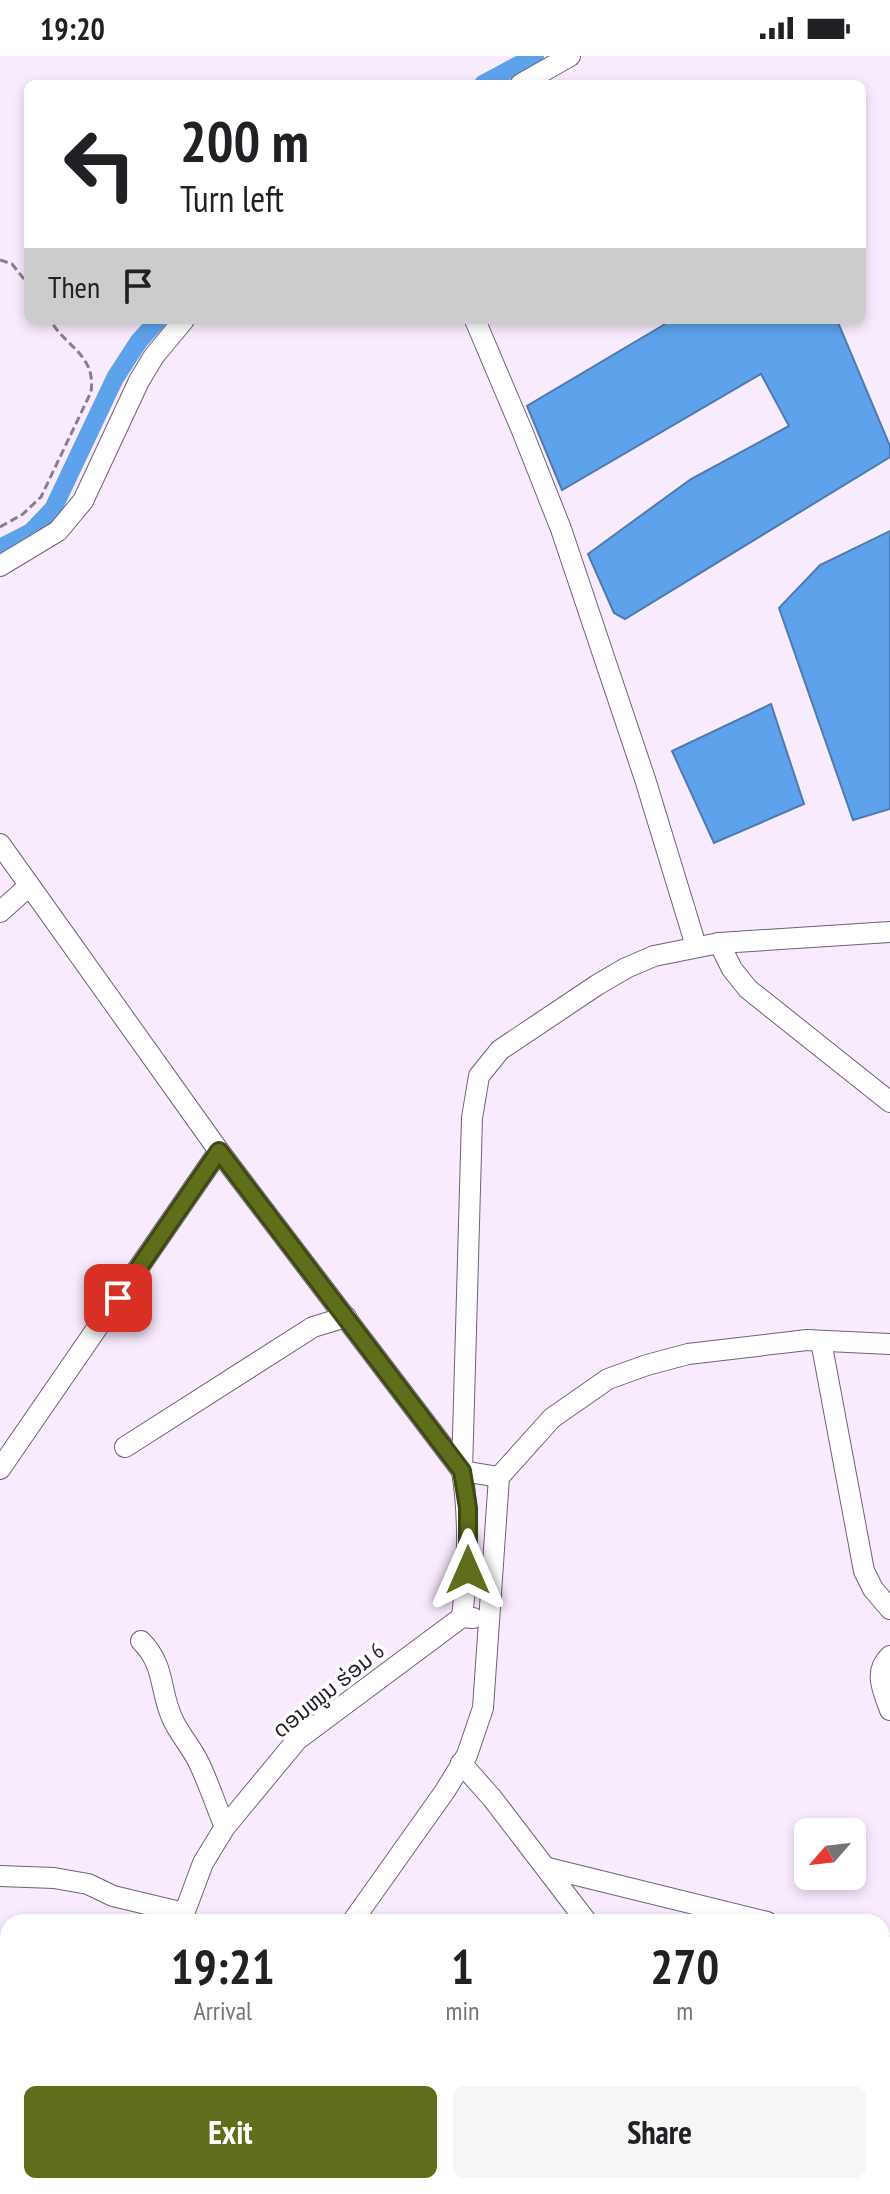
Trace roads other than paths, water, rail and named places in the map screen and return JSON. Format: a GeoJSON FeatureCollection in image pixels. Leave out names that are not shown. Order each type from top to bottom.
{"type":"FeatureCollection","features":[{"type":"Feature","properties":{"kind":"street"},"geometry":{"type":"LineString","coordinates":[[528,80],[570,56]]}},
{"type":"Feature","properties":{"kind":"street"},"geometry":{"type":"LineString","coordinates":[[0,566],[58,531],[83,501],[139,381],[154,356],[181,324]]}},
{"type":"Feature","properties":{"kind":"street"},"geometry":{"type":"LineString","coordinates":[[477,324],[552,503],[645,779],[696,946]]}},
{"type":"Feature","properties":{"kind":"street"},"geometry":{"type":"LineString","coordinates":[[0,844],[219,1151],[462,1471],[499,1477]]}},
{"type":"Feature","properties":{"kind":"street"},"geometry":{"type":"LineString","coordinates":[[0,912],[29,886]]}},
{"type":"Feature","properties":{"kind":"street"},"geometry":{"type":"LineString","coordinates":[[489,1619],[462,1617],[468,1570],[468,1523],[462,1471],[472,1118],[479,1076],[500,1050],[597,985],[654,956],[719,943],[890,932]]}},
{"type":"Feature","properties":{"kind":"street"},"geometry":{"type":"LineString","coordinates":[[719,943],[732,969],[748,989],[890,1102]]}},
{"type":"Feature","properties":{"kind":"street"},"geometry":{"type":"LineString","coordinates":[[0,1469],[219,1151]]}},
{"type":"Feature","properties":{"kind":"street"},"geometry":{"type":"LineString","coordinates":[[125,1447],[313,1327],[346,1317]]}},
{"type":"Feature","properties":{"kind":"street"},"geometry":{"type":"LineString","coordinates":[[358,1914],[467,1755],[483,1708],[499,1477],[552,1418],[608,1379],[688,1354],[807,1340],[890,1344]]}},
{"type":"Feature","properties":{"kind":"street"},"geometry":{"type":"LineString","coordinates":[[821,1341],[864,1571],[873,1589],[890,1609]]}},
{"type":"Feature","properties":{"kind":"street","name":"ດອນໜູນ ຮ່ອມ 6"},"geometry":{"type":"LineString","coordinates":[[184,1914],[203,1863],[225,1827],[297,1740],[462,1617]]}},
{"type":"Feature","properties":{"kind":"street"},"geometry":{"type":"LineString","coordinates":[[141,1641],[150,1650],[163,1675],[164,1700],[174,1723],[198,1761],[225,1827]]}},
{"type":"Feature","properties":{"kind":"street"},"geometry":{"type":"LineString","coordinates":[[890,1656],[881,1665],[880,1674],[890,1710]]}},
{"type":"Feature","properties":{"kind":"street"},"geometry":{"type":"LineString","coordinates":[[461,1763],[548,1868],[581,1914]]}},
{"type":"Feature","properties":{"kind":"street"},"geometry":{"type":"LineString","coordinates":[[548,1868],[735,1914]]}},
{"type":"Feature","properties":{"kind":"street"},"geometry":{"type":"LineString","coordinates":[[0,1876],[88,1884],[113,1896],[170,1914]]}},
{"type":"Feature","properties":{"kind":"water"},"geometry":{"type":"Polygon","coordinates":[[[665,324],[839,324],[890,446],[890,457],[625,619],[614,613],[588,554],[691,479],[789,426],[761,374],[562,490],[527,406],[665,324]]]}},
{"type":"Feature","properties":{"kind":"water"},"geometry":{"type":"Polygon","coordinates":[[[890,531],[890,809],[853,820],[779,608],[820,565],[890,531]]]}},
{"type":"Feature","properties":{"kind":"water"},"geometry":{"type":"Polygon","coordinates":[[[771,704],[804,804],[714,843],[672,751],[771,704]]]}},
{"type":"Feature","properties":{"kind":"waterway"},"geometry":{"type":"LineString","coordinates":[[490,80],[535,56]]}},
{"type":"Feature","properties":{"kind":"waterway"},"geometry":{"type":"LineString","coordinates":[[0,548],[31,532],[53,509],[115,378],[139,341],[154,324]]}}]}
